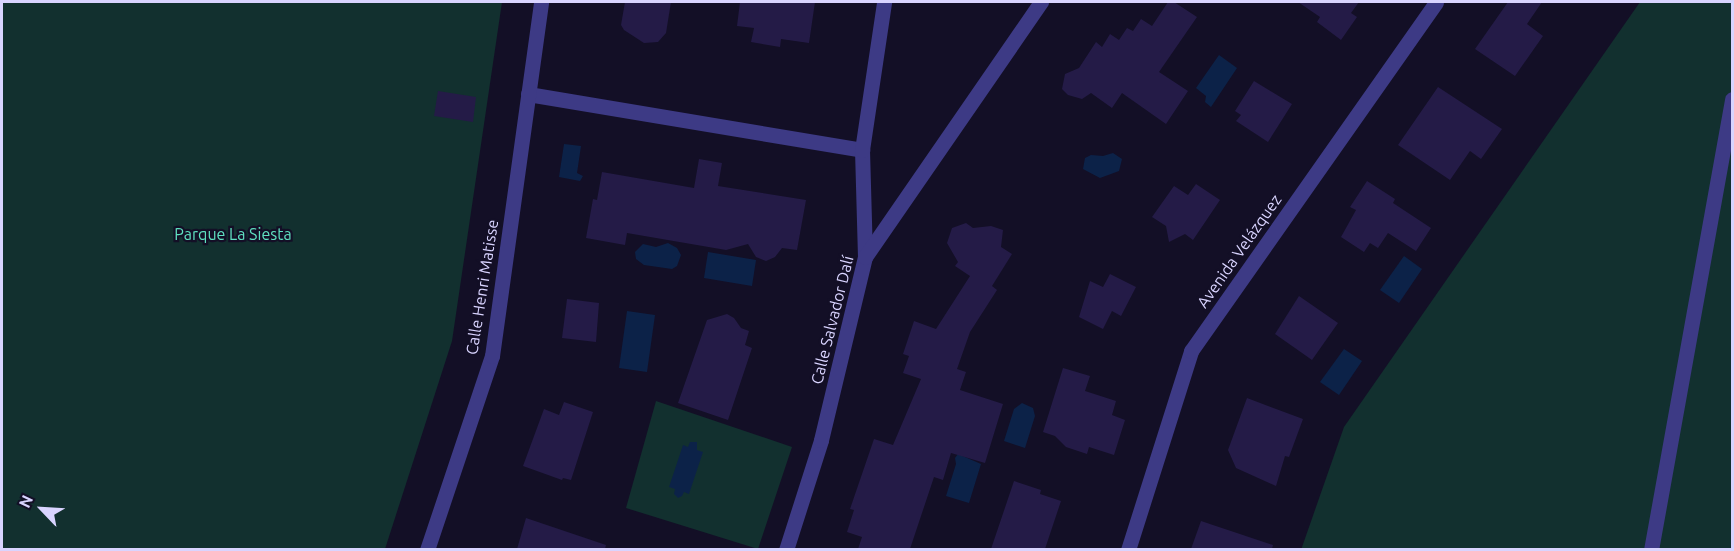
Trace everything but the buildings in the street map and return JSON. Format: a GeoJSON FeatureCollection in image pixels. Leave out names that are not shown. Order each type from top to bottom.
{"type":"FeatureCollection","features":[{"type":"Feature","properties":{"kind":"street","name":"Calle Henri Matisse"},"geometry":{"type":"LineString","coordinates":[[427,549],[492,356],[541,2]]}},
{"type":"Feature","properties":{"kind":"street"},"geometry":{"type":"LineString","coordinates":[[865,256],[862,150],[884,2]]}},
{"type":"Feature","properties":{"kind":"street","name":"Calle Salvador Dalí"},"geometry":{"type":"LineString","coordinates":[[786,549],[821,440],[865,256],[1041,2]]}},
{"type":"Feature","properties":{"kind":"street","name":"Avenida Velázquez"},"geometry":{"type":"LineString","coordinates":[[1128,549],[1191,351],[1436,2]]}},
{"type":"Feature","properties":{"kind":"street"},"geometry":{"type":"LineString","coordinates":[[528,94],[862,150]]}},
{"type":"Feature","properties":{"kind":"street"},"geometry":{"type":"LineString","coordinates":[[1651,549],[1732,99]]}},
{"type":"Feature","properties":{"kind":"green space","name":"Parque La Siesta"},"geometry":{"type":"Polygon","coordinates":[[[2,2],[502,2],[452,341],[385,549],[2,549],[2,2]]]}},
{"type":"Feature","properties":{"kind":"green space"},"geometry":{"type":"Polygon","coordinates":[[[1640,2],[1732,2],[1732,549],[1301,550],[1344,427],[1640,2]]]}},
{"type":"Feature","properties":{"kind":"green space"},"geometry":{"type":"Polygon","coordinates":[[[656,401],[792,447],[758,549],[626,508],[656,401]]]}},
{"type":"Feature","properties":{"kind":"water"},"geometry":{"type":"Polygon","coordinates":[[[1219,55],[1237,68],[1211,107],[1205,102],[1206,96],[1196,88],[1219,55]]]}},
{"type":"Feature","properties":{"kind":"water"},"geometry":{"type":"Polygon","coordinates":[[[564,144],[581,146],[577,173],[583,176],[580,181],[559,177],[564,144]]]}},
{"type":"Feature","properties":{"kind":"water"},"geometry":{"type":"Polygon","coordinates":[[[1113,153],[1122,159],[1119,171],[1100,178],[1083,169],[1085,158],[1091,155],[1103,156],[1113,153]]]}},
{"type":"Feature","properties":{"kind":"water"},"geometry":{"type":"Polygon","coordinates":[[[668,243],[677,248],[681,255],[677,266],[672,269],[644,265],[636,259],[635,252],[643,244],[656,247],[668,243]]]}},
{"type":"Feature","properties":{"kind":"water"},"geometry":{"type":"Polygon","coordinates":[[[708,252],[756,260],[752,286],[704,278],[708,252]]]}},
{"type":"Feature","properties":{"kind":"water"},"geometry":{"type":"Polygon","coordinates":[[[1404,256],[1422,269],[1399,303],[1380,290],[1404,256]]]}},
{"type":"Feature","properties":{"kind":"water"},"geometry":{"type":"Polygon","coordinates":[[[627,311],[655,315],[647,372],[619,368],[627,311]]]}},
{"type":"Feature","properties":{"kind":"water"},"geometry":{"type":"Polygon","coordinates":[[[1344,349],[1362,361],[1339,395],[1320,382],[1344,349]]]}},
{"type":"Feature","properties":{"kind":"water"},"geometry":{"type":"Polygon","coordinates":[[[1022,403],[1033,408],[1035,416],[1025,448],[1004,441],[1014,409],[1022,403]]]}},
{"type":"Feature","properties":{"kind":"water"},"geometry":{"type":"Polygon","coordinates":[[[690,442],[697,442],[697,450],[703,452],[689,494],[684,492],[678,498],[674,494],[675,489],[669,487],[683,445],[688,447],[690,442]]]}},
{"type":"Feature","properties":{"kind":"water"},"geometry":{"type":"Polygon","coordinates":[[[958,454],[981,464],[969,503],[946,496],[958,454]]]}}]}
